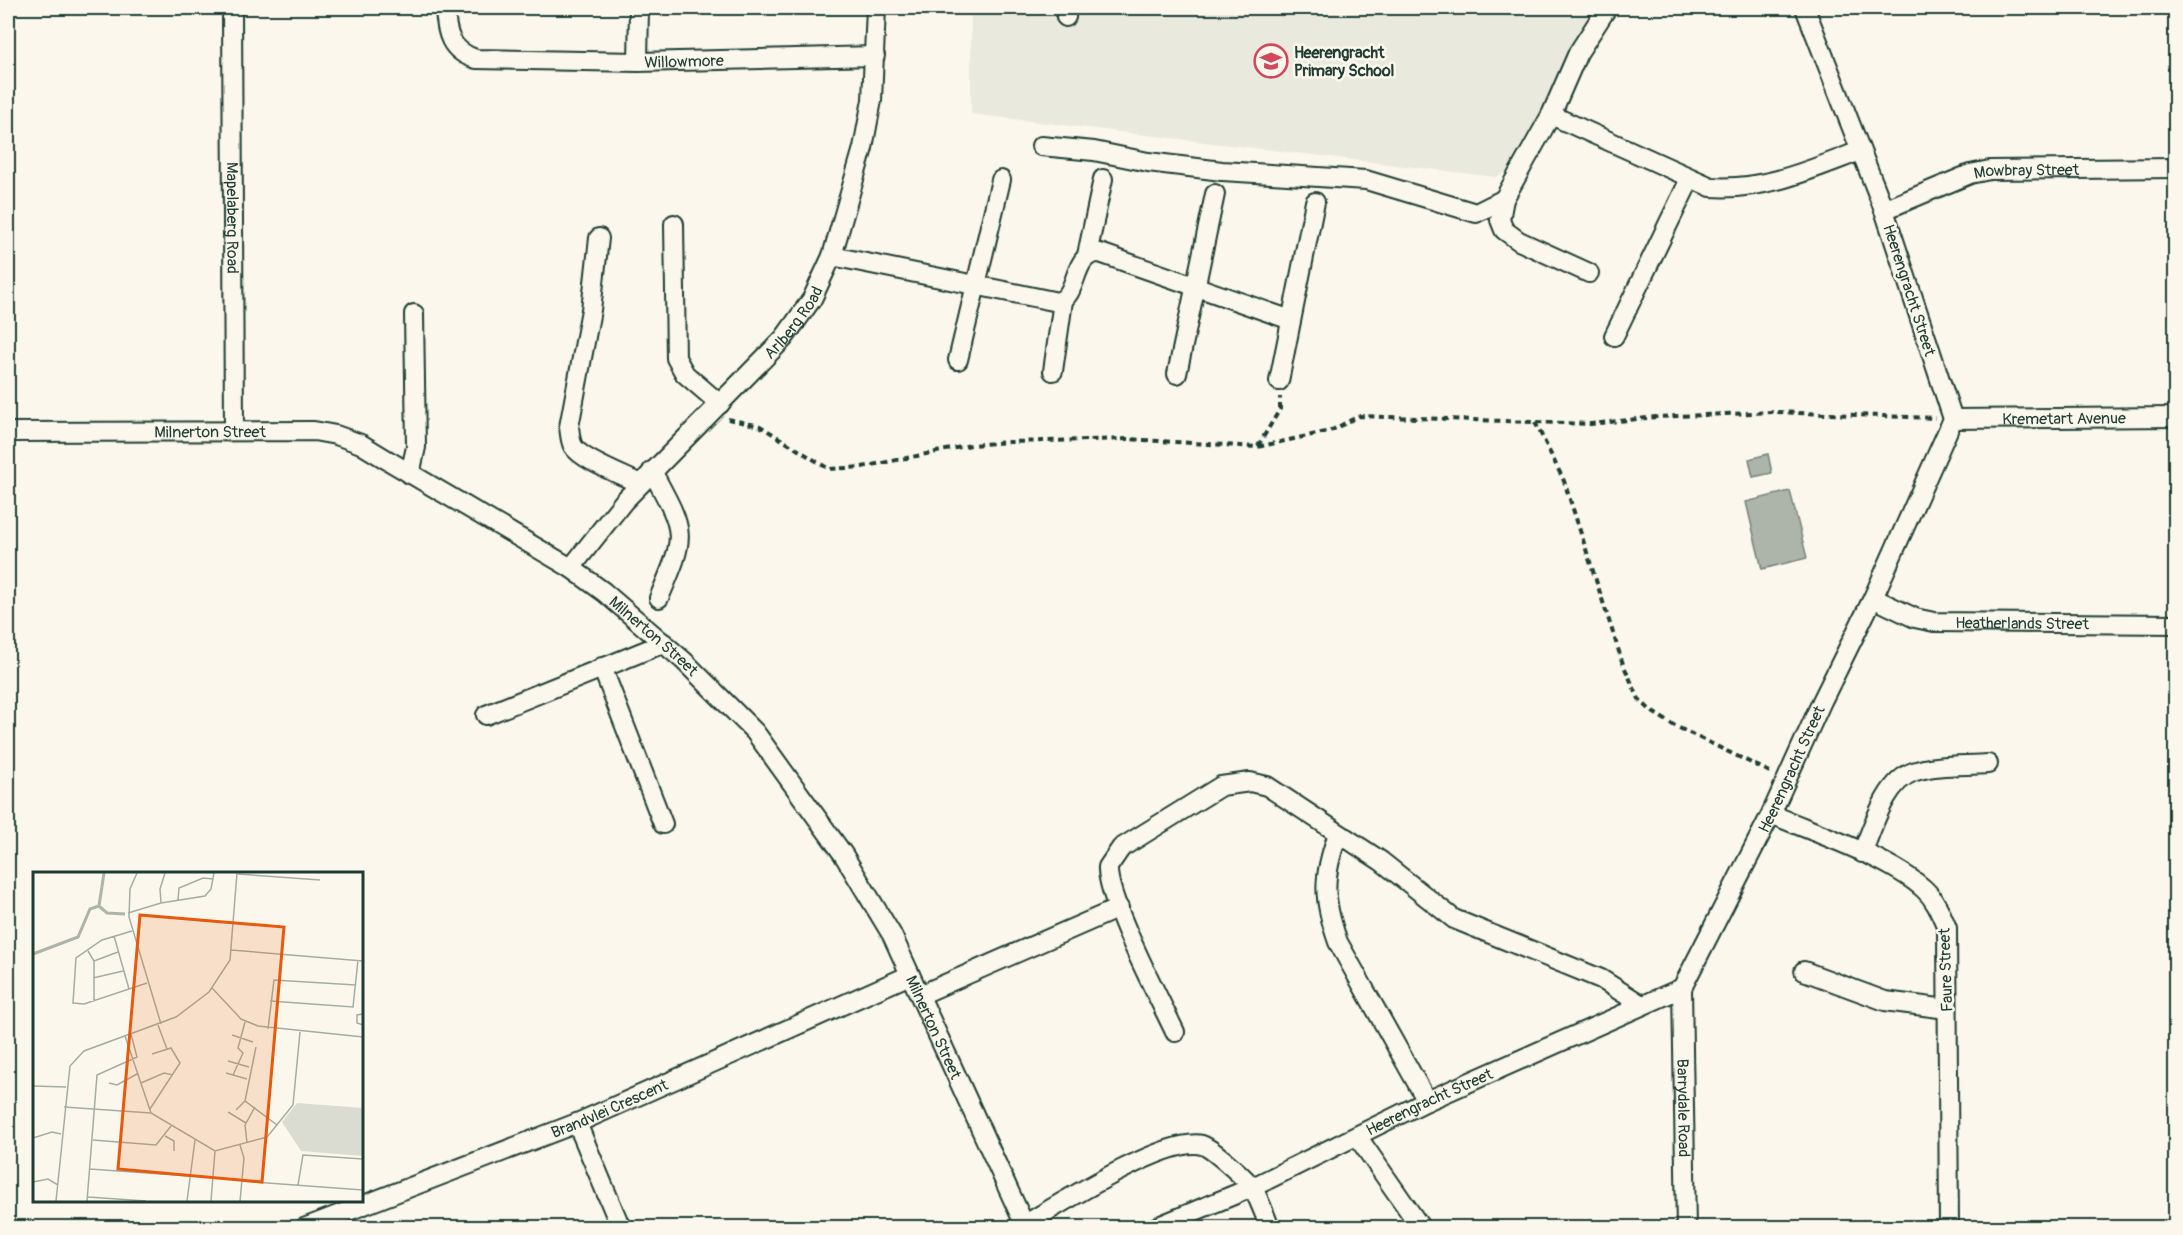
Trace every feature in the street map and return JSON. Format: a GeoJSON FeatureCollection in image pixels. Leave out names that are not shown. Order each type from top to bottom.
{"type":"FeatureCollection","features":[{"type":"Feature","properties":{"kind":"street","name":"Mapelaberg Road"},"geometry":{"type":"LineString","coordinates":[[232,8],[234,430]]}},
{"type":"Feature","properties":{"kind":"street","name":"Willowmore"},"geometry":{"type":"LineString","coordinates":[[446,8],[448,34],[458,51],[476,59],[638,62],[875,56]]}},
{"type":"Feature","properties":{"kind":"street"},"geometry":{"type":"LineString","coordinates":[[638,62],[639,8]]}},
{"type":"Feature","properties":{"kind":"street","name":"Arlberg Road"},"geometry":{"type":"LineString","coordinates":[[571,568],[646,478],[784,338],[813,300],[832,256],[863,148],[872,100],[876,8]]}},
{"type":"Feature","properties":{"kind":"street"},"geometry":{"type":"LineString","coordinates":[[1589,273],[1519,241],[1504,230],[1500,220],[1504,199],[1551,114],[1578,53],[1607,8]]}},
{"type":"Feature","properties":{"kind":"street","name":"Heerengracht Street"},"geometry":{"type":"LineString","coordinates":[[1154,1227],[1253,1187],[1427,1101],[1682,988],[1771,814],[1873,598],[1953,419],[1884,210],[1805,8]]}},
{"type":"Feature","properties":{"kind":"street"},"geometry":{"type":"LineString","coordinates":[[1551,114],[1711,187],[1752,186],[1796,175],[1860,151]]}},
{"type":"Feature","properties":{"kind":"street"},"geometry":{"type":"LineString","coordinates":[[1041,146],[1094,150],[1148,162],[1222,171],[1366,180],[1386,184],[1476,213],[1504,199]]}},
{"type":"Feature","properties":{"kind":"street","name":"Mowbray Street"},"geometry":{"type":"LineString","coordinates":[[1884,210],[1970,174],[1990,170],[2175,168]]}},
{"type":"Feature","properties":{"kind":"street"},"geometry":{"type":"LineString","coordinates":[[1053,370],[1063,301],[1087,255],[1103,178]]}},
{"type":"Feature","properties":{"kind":"street"},"geometry":{"type":"LineString","coordinates":[[1614,336],[1690,179]]}},
{"type":"Feature","properties":{"kind":"street"},"geometry":{"type":"LineString","coordinates":[[958,360],[1001,180]]}},
{"type":"Feature","properties":{"kind":"street"},"geometry":{"type":"LineString","coordinates":[[1177,374],[1215,194]]}},
{"type":"Feature","properties":{"kind":"street"},"geometry":{"type":"LineString","coordinates":[[1279,381],[1315,202]]}},
{"type":"Feature","properties":{"kind":"street"},"geometry":{"type":"LineString","coordinates":[[674,224],[676,358],[685,374],[715,410]]}},
{"type":"Feature","properties":{"kind":"street"},"geometry":{"type":"LineString","coordinates":[[599,238],[591,310],[569,427],[570,437],[574,448],[582,455],[646,478],[676,515],[680,543],[659,598]]}},
{"type":"Feature","properties":{"kind":"street"},"geometry":{"type":"LineString","coordinates":[[1087,255],[1093,252],[1106,255],[1291,320]]}},
{"type":"Feature","properties":{"kind":"street"},"geometry":{"type":"LineString","coordinates":[[832,256],[1056,302],[1063,301]]}},
{"type":"Feature","properties":{"kind":"street"},"geometry":{"type":"LineString","coordinates":[[410,474],[416,437],[414,314]]}},
{"type":"Feature","properties":{"kind":"street","name":"Kremetart Avenue"},"geometry":{"type":"LineString","coordinates":[[1953,419],[2175,417]]}},
{"type":"Feature","properties":{"kind":"street","name":"Milnerton Street"},"geometry":{"type":"LineString","coordinates":[[8,432],[234,430],[314,431],[336,435],[361,444],[571,568],[604,592],[664,643],[755,732],[797,788],[871,897],[920,995],[1025,1226]]}},
{"type":"Feature","properties":{"kind":"street","name":"Heatherlands Street"},"geometry":{"type":"LineString","coordinates":[[1873,598],[1915,618],[1934,622],[2175,624]]}},
{"type":"Feature","properties":{"kind":"street"},"geometry":{"type":"LineString","coordinates":[[486,715],[664,643]]}},
{"type":"Feature","properties":{"kind":"street"},"geometry":{"type":"LineString","coordinates":[[602,667],[663,824]]}},
{"type":"Feature","properties":{"kind":"street"},"geometry":{"type":"LineString","coordinates":[[1862,853],[1880,810],[1903,778],[1921,770],[1988,764]]}},
{"type":"Feature","properties":{"kind":"street"},"geometry":{"type":"LineString","coordinates":[[1175,1032],[1119,908],[1107,874],[1108,867],[1115,852],[1221,786],[1250,782],[1267,786],[1381,861],[1454,919],[1601,979],[1642,1005]]}},
{"type":"Feature","properties":{"kind":"street","name":"Faure Street"},"geometry":{"type":"LineString","coordinates":[[1771,814],[1862,853],[1906,876],[1925,890],[1940,910],[1947,928],[1949,1227]]}},
{"type":"Feature","properties":{"kind":"street"},"geometry":{"type":"LineString","coordinates":[[1338,834],[1326,875],[1325,896],[1329,915],[1338,942],[1427,1101]]}},
{"type":"Feature","properties":{"kind":"street"},"geometry":{"type":"LineString","coordinates":[[920,995],[1119,908]]}},
{"type":"Feature","properties":{"kind":"street"},"geometry":{"type":"LineString","coordinates":[[1804,971],[1885,1001],[1947,1009]]}},
{"type":"Feature","properties":{"kind":"street","name":"Brandvlei Crescent"},"geometry":{"type":"LineString","coordinates":[[304,1227],[577,1123],[910,975]]}},
{"type":"Feature","properties":{"kind":"street","name":"Barrydale Road"},"geometry":{"type":"LineString","coordinates":[[1682,988],[1686,1227]]}},
{"type":"Feature","properties":{"kind":"street"},"geometry":{"type":"LineString","coordinates":[[577,1123],[621,1227]]}},
{"type":"Feature","properties":{"kind":"street"},"geometry":{"type":"LineString","coordinates":[[1357,1136],[1421,1227]]}},
{"type":"Feature","properties":{"kind":"street"},"geometry":{"type":"LineString","coordinates":[[1025,1226],[1136,1164],[1180,1146],[1205,1146],[1253,1187],[1270,1227]]}},
{"type":"Feature","properties":{"kind":"path"},"geometry":{"type":"LineString","coordinates":[[1257,447],[1280,409],[1279,381]]}},
{"type":"Feature","properties":{"kind":"path"},"geometry":{"type":"LineString","coordinates":[[715,410],[760,426],[829,469],[862,467],[971,445],[1009,442],[1127,439],[1257,447],[1330,431],[1359,416],[1592,424],[1656,417],[1774,412],[1953,419]]}},
{"type":"Feature","properties":{"kind":"path"},"geometry":{"type":"LineString","coordinates":[[1535,422],[1563,481],[1623,664],[1639,699],[1651,711],[1675,726],[1786,780]]}},
{"type":"Feature","properties":{"kind":"shaded area","name":"Heerengracht Primary School"},"geometry":{"type":"Polygon","coordinates":[[[971,8],[1598,8],[1518,166],[1496,177],[971,114],[971,8]]]}},
{"type":"Feature","properties":{"kind":"shaded area"},"geometry":{"type":"Polygon","coordinates":[[[1768,454],[1772,473],[1753,477],[1749,459],[1768,454]]]}},
{"type":"Feature","properties":{"kind":"shaded area"},"geometry":{"type":"Polygon","coordinates":[[[1790,491],[1807,558],[1762,569],[1746,502],[1790,491]]]}},
{"type":"Feature","properties":{"kind":"place","name":"Heerengracht Primary School"},"geometry":{"type":"Point","coordinates":[1271,61]}}]}
